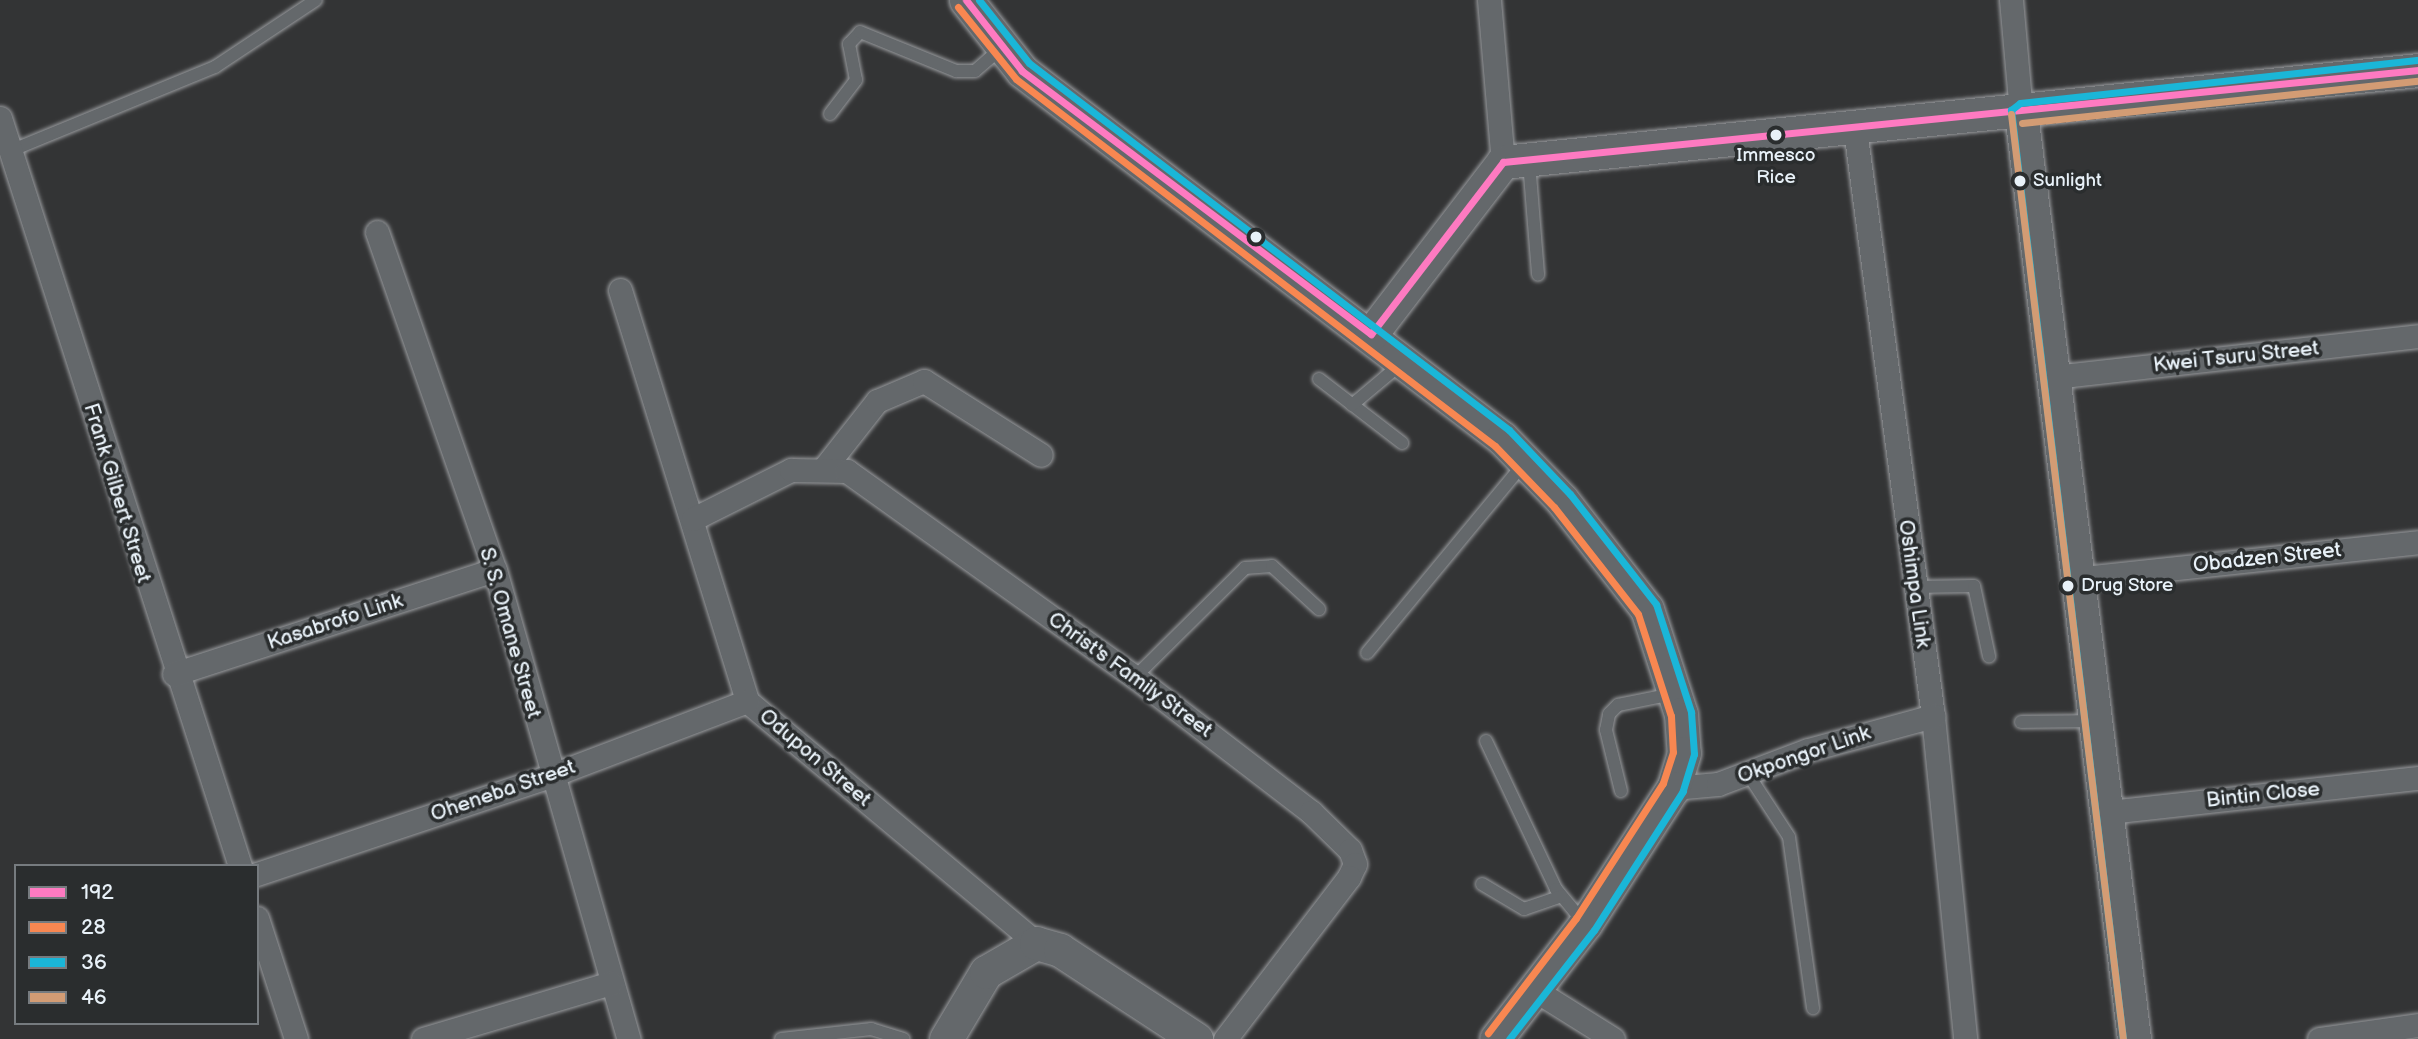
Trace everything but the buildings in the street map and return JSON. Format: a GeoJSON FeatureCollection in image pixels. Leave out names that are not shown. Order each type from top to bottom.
{"type":"FeatureCollection","features":[{"type":"Feature","properties":{"kind":"street"},"geometry":{"type":"LineString","coordinates":[[966,0],[1000,49],[1371,334],[1525,462],[1647,609],[1675,693],[1684,753],[1673,788],[1585,924],[1496,1039]]}},
{"type":"Feature","properties":{"kind":"street"},"geometry":{"type":"LineString","coordinates":[[1489,0],[1516,162]]}},
{"type":"Feature","properties":{"kind":"street"},"geometry":{"type":"LineString","coordinates":[[2011,0],[2021,113],[2054,377],[2074,579],[2109,812],[2134,1039]]}},
{"type":"Feature","properties":{"kind":"street"},"geometry":{"type":"LineString","coordinates":[[1371,334],[1516,162],[1855,130],[2418,70]]}},
{"type":"Feature","properties":{"kind":"street","name":"Frank Gilbert Street"},"geometry":{"type":"LineString","coordinates":[[0,118],[174,674],[239,864]]}},
{"type":"Feature","properties":{"kind":"street","name":"Oshimpa Link"},"geometry":{"type":"LineString","coordinates":[[1855,130],[1913,587],[1933,716],[1965,1039]]}},
{"type":"Feature","properties":{"kind":"street","name":"S. S. Omane Street"},"geometry":{"type":"LineString","coordinates":[[377,232],[495,570],[550,776],[629,1039]]}},
{"type":"Feature","properties":{"kind":"street","name":"Odupon Street"},"geometry":{"type":"LineString","coordinates":[[620,290],[693,519],[747,701],[1036,943],[1060,950],[1181,1034]]}},
{"type":"Feature","properties":{"kind":"street","name":"Kwei Tsuru Street"},"geometry":{"type":"LineString","coordinates":[[2054,377],[2418,336]]}},
{"type":"Feature","properties":{"kind":"street"},"geometry":{"type":"LineString","coordinates":[[825,467],[877,401],[925,381],[1041,455]]}},
{"type":"Feature","properties":{"kind":"street","name":"Christ's Family Street"},"geometry":{"type":"LineString","coordinates":[[693,519],[791,470],[825,467],[847,471],[1135,677],[1311,812],[1350,850],[1355,864],[1225,1039]]}},
{"type":"Feature","properties":{"kind":"street","name":"Obadzen Street"},"geometry":{"type":"LineString","coordinates":[[2074,579],[2418,542]]}},
{"type":"Feature","properties":{"kind":"street","name":"Kasabrofo Link"},"geometry":{"type":"LineString","coordinates":[[174,674],[495,570]]}},
{"type":"Feature","properties":{"kind":"street","name":"Oheneba Street"},"geometry":{"type":"LineString","coordinates":[[259,873],[550,776],[747,701]]}},
{"type":"Feature","properties":{"kind":"street","name":"Okpongor Link"},"geometry":{"type":"LineString","coordinates":[[1673,788],[1748,774],[1808,750],[1933,716]]}},
{"type":"Feature","properties":{"kind":"street","name":"Bintin Close"},"geometry":{"type":"LineString","coordinates":[[2109,812],[2418,778]]}},
{"type":"Feature","properties":{"kind":"street"},"geometry":{"type":"LineString","coordinates":[[259,924],[296,1039]]}},
{"type":"Feature","properties":{"kind":"street"},"geometry":{"type":"LineString","coordinates":[[946,1039],[986,972],[1036,943]]}},
{"type":"Feature","properties":{"kind":"street"},"geometry":{"type":"LineString","coordinates":[[423,1039],[611,983]]}},
{"type":"Feature","properties":{"kind":"street"},"geometry":{"type":"LineString","coordinates":[[1535,990],[1614,1039]]}},
{"type":"Feature","properties":{"kind":"street"},"geometry":{"type":"LineString","coordinates":[[2319,1039],[2418,1025]]}},
{"type":"Feature","properties":{"kind":"lane"},"geometry":{"type":"LineString","coordinates":[[10,151],[215,67],[316,0]]}},
{"type":"Feature","properties":{"kind":"lane"},"geometry":{"type":"LineString","coordinates":[[830,114],[856,80],[849,44],[860,32],[956,71],[975,71],[1000,49]]}},
{"type":"Feature","properties":{"kind":"lane"},"geometry":{"type":"LineString","coordinates":[[1516,162],[1538,275]]}},
{"type":"Feature","properties":{"kind":"lane"},"geometry":{"type":"LineString","coordinates":[[1352,405],[1404,361]]}},
{"type":"Feature","properties":{"kind":"lane"},"geometry":{"type":"LineString","coordinates":[[1319,379],[1402,443]]}},
{"type":"Feature","properties":{"kind":"lane"},"geometry":{"type":"LineString","coordinates":[[1367,653],[1525,462]]}},
{"type":"Feature","properties":{"kind":"lane"},"geometry":{"type":"LineString","coordinates":[[1135,677],[1245,568],[1272,566],[1319,609]]}},
{"type":"Feature","properties":{"kind":"lane"},"geometry":{"type":"LineString","coordinates":[[1913,587],[1974,586],[1989,656]]}},
{"type":"Feature","properties":{"kind":"lane"},"geometry":{"type":"LineString","coordinates":[[1621,790],[1606,730],[1609,714],[1619,705],[1675,693]]}},
{"type":"Feature","properties":{"kind":"lane"},"geometry":{"type":"LineString","coordinates":[[2021,722],[2094,721]]}},
{"type":"Feature","properties":{"kind":"lane"},"geometry":{"type":"LineString","coordinates":[[1486,741],[1562,896],[1585,924]]}},
{"type":"Feature","properties":{"kind":"lane"},"geometry":{"type":"LineString","coordinates":[[1748,774],[1789,837],[1812,1008]]}},
{"type":"Feature","properties":{"kind":"lane"},"geometry":{"type":"LineString","coordinates":[[1482,884],[1524,909],[1562,896]]}},
{"type":"Feature","properties":{"kind":"lane"},"geometry":{"type":"LineString","coordinates":[[781,1039],[871,1029],[903,1039]]}},
{"type":"Feature","properties":{"kind":"transit line","name":"192"},"geometry":{"type":"LineString","coordinates":[[966,0],[1022,71],[1371,334]]}},
{"type":"Feature","properties":{"kind":"transit line","name":"36"},"geometry":{"type":"LineString","coordinates":[[979,0],[1029,63],[1509,430],[1570,494],[1656,604],[1691,712],[1694,754],[1683,791],[1594,930],[1509,1039]]}},
{"type":"Feature","properties":{"kind":"transit line","name":"28"},"geometry":{"type":"LineString","coordinates":[[958,7],[1016,79],[1495,446],[1554,507],[1638,614],[1671,716],[1673,752],[1663,783],[1576,918],[1488,1033]]}},
{"type":"Feature","properties":{"kind":"transit line","name":"36"},"geometry":{"type":"LineString","coordinates":[[2123,1039],[2011,110],[2020,103],[2417,60]]}},
{"type":"Feature","properties":{"kind":"transit line","name":"192"},"geometry":{"type":"LineString","coordinates":[[1371,334],[1503,162],[2418,70]]}},
{"type":"Feature","properties":{"kind":"transit line","name":"46"},"geometry":{"type":"LineString","coordinates":[[2022,123],[2418,81]]}},
{"type":"Feature","properties":{"kind":"transit line","name":"46"},"geometry":{"type":"LineString","coordinates":[[2011,114],[2123,1039]]}},
{"type":"Feature","properties":{"kind":"place","name":"Immesco Rice"},"geometry":{"type":"Point","coordinates":[1776,135]}},
{"type":"Feature","properties":{"kind":"place","name":"Sunlight"},"geometry":{"type":"Point","coordinates":[2020,181]}},
{"type":"Feature","properties":{"kind":"place","name":"Drug Store"},"geometry":{"type":"Point","coordinates":[2068,586]}}]}
